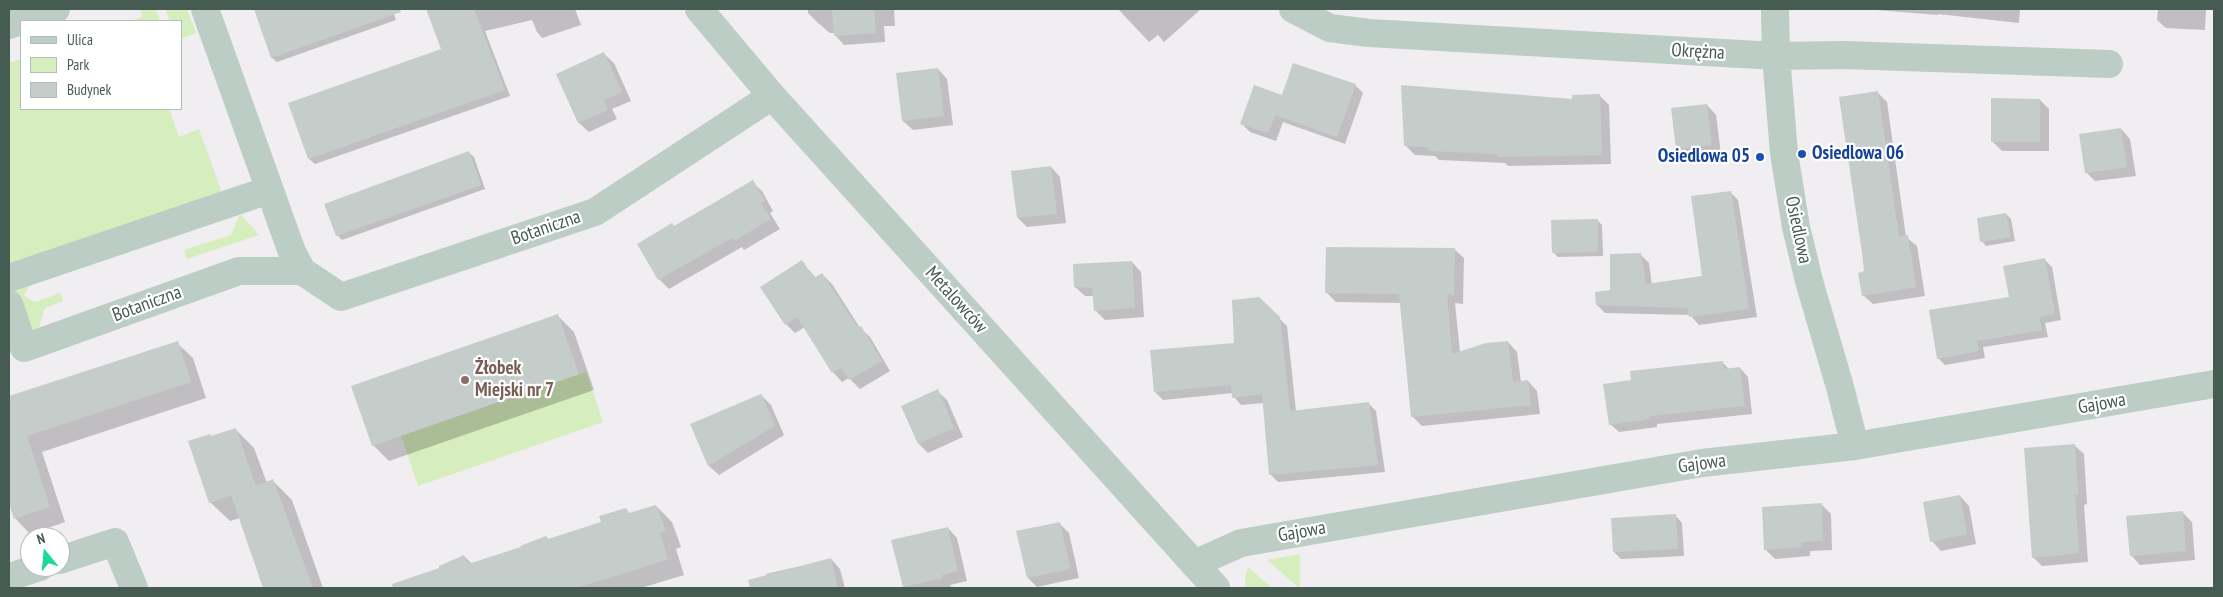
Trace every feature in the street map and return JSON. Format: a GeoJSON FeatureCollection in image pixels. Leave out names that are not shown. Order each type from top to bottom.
{"type":"FeatureCollection","features":[{"type":"Feature","properties":{"kind":"street"},"geometry":{"type":"LineString","coordinates":[[26,20],[56,9]]}},
{"type":"Feature","properties":{"kind":"street","name":"Botaniczna"},"geometry":{"type":"LineString","coordinates":[[205,9],[292,252],[302,271],[341,297],[595,212],[772,96]]}},
{"type":"Feature","properties":{"kind":"street","name":"Metalowców"},"geometry":{"type":"LineString","coordinates":[[699,9],[772,96],[1216,588]]}},
{"type":"Feature","properties":{"kind":"street","name":"Okrężna"},"geometry":{"type":"LineString","coordinates":[[1293,9],[1330,28],[1370,33],[1776,56],[1844,55],[2109,64]]}},
{"type":"Feature","properties":{"kind":"street","name":"Osiedlowa"},"geometry":{"type":"LineString","coordinates":[[1775,9],[1776,56],[1784,154],[1796,227],[1809,281],[1840,387],[1854,446]]}},
{"type":"Feature","properties":{"kind":"street"},"geometry":{"type":"LineString","coordinates":[[9,278],[269,190]]}},
{"type":"Feature","properties":{"kind":"street","name":"Botaniczna"},"geometry":{"type":"LineString","coordinates":[[9,304],[24,348],[239,271],[302,271]]}},
{"type":"Feature","properties":{"kind":"street","name":"Gajowa"},"geometry":{"type":"LineString","coordinates":[[1194,564],[1241,543],[1702,464],[1854,446],[2214,384]]}},
{"type":"Feature","properties":{"kind":"street"},"geometry":{"type":"LineString","coordinates":[[70,557],[115,542],[134,588]]}},
{"type":"Feature","properties":{"kind":"green space"},"geometry":{"type":"Polygon","coordinates":[[[140,9],[155,9],[160,20],[134,20],[142,17],[140,9]]]}},
{"type":"Feature","properties":{"kind":"green space"},"geometry":{"type":"Polygon","coordinates":[[[165,9],[187,9],[196,33],[182,39],[182,20],[170,20],[165,9]]]}},
{"type":"Feature","properties":{"kind":"green space"},"geometry":{"type":"Polygon","coordinates":[[[20,59],[20,110],[169,110],[179,137],[199,129],[222,193],[9,267],[9,63],[20,59]]]}},
{"type":"Feature","properties":{"kind":"green space"},"geometry":{"type":"Polygon","coordinates":[[[240,214],[259,235],[187,259],[184,250],[231,235],[240,214]]]}},
{"type":"Feature","properties":{"kind":"green space"},"geometry":{"type":"Polygon","coordinates":[[[31,282],[24,296],[35,302],[60,293],[63,301],[45,308],[38,330],[34,333],[13,290],[31,282]]]}},
{"type":"Feature","properties":{"kind":"green space"},"geometry":{"type":"Polygon","coordinates":[[[586,372],[603,422],[418,486],[401,435],[586,372]]]}},
{"type":"Feature","properties":{"kind":"green space"},"geometry":{"type":"Polygon","coordinates":[[[1300,554],[1300,588],[1299,588],[1267,560],[1300,554]]]}},
{"type":"Feature","properties":{"kind":"green space"},"geometry":{"type":"Polygon","coordinates":[[[1248,567],[1272,588],[1245,588],[1248,567]]]}},
{"type":"Feature","properties":{"kind":"building"},"geometry":{"type":"Polygon","coordinates":[[[254,9],[400,9],[401,12],[271,58],[254,9]]]}},
{"type":"Feature","properties":{"kind":"building"},"geometry":{"type":"Polygon","coordinates":[[[426,9],[474,9],[505,90],[308,159],[288,103],[441,49],[426,9]]]}},
{"type":"Feature","properties":{"kind":"building"},"geometry":{"type":"Polygon","coordinates":[[[832,9],[874,9],[876,33],[834,36],[832,9]]]}},
{"type":"Feature","properties":{"kind":"building"},"geometry":{"type":"Polygon","coordinates":[[[604,52],[622,92],[604,100],[608,110],[578,123],[556,74],[604,52]]]}},
{"type":"Feature","properties":{"kind":"building"},"geometry":{"type":"Polygon","coordinates":[[[1293,63],[1356,84],[1337,137],[1275,115],[1268,133],[1240,124],[1254,85],[1282,95],[1293,63]]]}},
{"type":"Feature","properties":{"kind":"building"},"geometry":{"type":"Polygon","coordinates":[[[938,68],[944,116],[902,121],[896,73],[938,68]]]}},
{"type":"Feature","properties":{"kind":"building"},"geometry":{"type":"Polygon","coordinates":[[[1401,85],[1572,99],[1572,95],[1600,94],[1602,155],[1498,157],[1498,154],[1429,151],[1427,147],[1404,146],[1401,85]]]}},
{"type":"Feature","properties":{"kind":"building"},"geometry":{"type":"Polygon","coordinates":[[[1878,91],[1899,237],[1908,235],[1916,287],[1862,296],[1858,273],[1864,271],[1862,253],[1839,97],[1878,91]]]}},
{"type":"Feature","properties":{"kind":"building"},"geometry":{"type":"Polygon","coordinates":[[[1991,98],[2040,99],[2040,142],[1991,142],[1991,98]]]}},
{"type":"Feature","properties":{"kind":"building"},"geometry":{"type":"Polygon","coordinates":[[[1707,104],[1712,145],[1676,149],[1671,108],[1707,104]]]}},
{"type":"Feature","properties":{"kind":"building"},"geometry":{"type":"Polygon","coordinates":[[[2121,128],[2127,167],[2085,173],[2079,134],[2121,128]]]}},
{"type":"Feature","properties":{"kind":"building"},"geometry":{"type":"Polygon","coordinates":[[[469,151],[481,185],[336,236],[324,204],[469,151]]]}},
{"type":"Feature","properties":{"kind":"building"},"geometry":{"type":"Polygon","coordinates":[[[1051,166],[1057,214],[1017,218],[1011,171],[1051,166]]]}},
{"type":"Feature","properties":{"kind":"building"},"geometry":{"type":"Polygon","coordinates":[[[753,180],[765,201],[761,203],[771,219],[734,241],[732,238],[658,280],[637,244],[672,223],[674,226],[753,180]]]}},
{"type":"Feature","properties":{"kind":"building"},"geometry":{"type":"Polygon","coordinates":[[[1731,191],[1749,309],[1689,317],[1688,308],[1596,305],[1595,292],[1610,290],[1610,254],[1641,253],[1646,284],[1702,276],[1691,196],[1731,191]]]}},
{"type":"Feature","properties":{"kind":"building"},"geometry":{"type":"Polygon","coordinates":[[[2006,213],[2011,237],[1980,242],[1977,218],[2006,213]]]}},
{"type":"Feature","properties":{"kind":"building"},"geometry":{"type":"Polygon","coordinates":[[[1598,219],[1598,252],[1552,253],[1551,220],[1598,219]]]}},
{"type":"Feature","properties":{"kind":"building"},"geometry":{"type":"Polygon","coordinates":[[[1326,247],[1455,248],[1454,295],[1447,294],[1452,354],[1486,343],[1508,341],[1513,382],[1528,380],[1531,405],[1411,417],[1399,294],[1325,293],[1326,247]]]}},
{"type":"Feature","properties":{"kind":"building"},"geometry":{"type":"Polygon","coordinates":[[[2045,258],[2055,314],[2039,317],[2042,330],[1977,341],[1979,351],[1937,359],[1929,310],[2009,297],[2003,266],[2045,258]]]}},
{"type":"Feature","properties":{"kind":"building"},"geometry":{"type":"Polygon","coordinates":[[[802,260],[814,278],[822,273],[858,328],[861,326],[882,361],[849,380],[841,368],[832,373],[797,317],[785,325],[760,287],[802,260]]]}},
{"type":"Feature","properties":{"kind":"building"},"geometry":{"type":"Polygon","coordinates":[[[1132,261],[1135,308],[1094,311],[1092,288],[1074,287],[1073,264],[1132,261]]]}},
{"type":"Feature","properties":{"kind":"building"},"geometry":{"type":"Polygon","coordinates":[[[1259,297],[1280,317],[1290,411],[1369,402],[1378,465],[1269,475],[1262,394],[1232,398],[1231,385],[1154,392],[1150,350],[1234,343],[1232,300],[1259,297]]]}},
{"type":"Feature","properties":{"kind":"building","name":"Żłobek Miejski nr 7"},"geometry":{"type":"Polygon","coordinates":[[[558,314],[579,374],[372,446],[351,386],[558,314]]]}},
{"type":"Feature","properties":{"kind":"building"},"geometry":{"type":"Polygon","coordinates":[[[178,341],[191,382],[27,436],[50,507],[14,519],[9,504],[9,396],[178,341]]]}},
{"type":"Feature","properties":{"kind":"building"},"geometry":{"type":"Polygon","coordinates":[[[1723,361],[1724,369],[1740,367],[1745,406],[1649,416],[1649,419],[1609,425],[1603,384],[1631,380],[1630,371],[1723,361]]]}},
{"type":"Feature","properties":{"kind":"building"},"geometry":{"type":"Polygon","coordinates":[[[938,389],[954,428],[918,444],[901,406],[938,389]]]}},
{"type":"Feature","properties":{"kind":"building"},"geometry":{"type":"Polygon","coordinates":[[[761,394],[775,426],[708,466],[690,424],[761,394]]]}},
{"type":"Feature","properties":{"kind":"building"},"geometry":{"type":"Polygon","coordinates":[[[236,428],[256,486],[273,479],[313,588],[263,588],[231,495],[209,503],[188,441],[236,428]]]}},
{"type":"Feature","properties":{"kind":"building"},"geometry":{"type":"Polygon","coordinates":[[[2075,444],[2078,495],[2075,495],[2079,553],[2032,558],[2024,448],[2075,444]]]}},
{"type":"Feature","properties":{"kind":"building"},"geometry":{"type":"Polygon","coordinates":[[[1960,495],[1967,534],[1930,542],[1923,502],[1960,495]]]}},
{"type":"Feature","properties":{"kind":"building"},"geometry":{"type":"Polygon","coordinates":[[[1822,503],[1823,541],[1801,542],[1801,547],[1764,550],[1762,507],[1822,503]]]}},
{"type":"Feature","properties":{"kind":"building"},"geometry":{"type":"Polygon","coordinates":[[[656,505],[666,531],[660,533],[668,559],[632,571],[575,588],[393,588],[392,584],[439,568],[439,566],[464,555],[468,564],[521,547],[546,536],[548,539],[601,522],[599,516],[626,508],[629,513],[656,505]]]}},
{"type":"Feature","properties":{"kind":"building"},"geometry":{"type":"Polygon","coordinates":[[[2183,511],[2186,551],[2130,556],[2126,516],[2183,511]]]}},
{"type":"Feature","properties":{"kind":"building"},"geometry":{"type":"Polygon","coordinates":[[[1676,514],[1678,549],[1613,552],[1611,518],[1676,514]]]}},
{"type":"Feature","properties":{"kind":"building"},"geometry":{"type":"Polygon","coordinates":[[[1060,522],[1070,569],[1027,578],[1016,531],[1060,522]]]}},
{"type":"Feature","properties":{"kind":"building"},"geometry":{"type":"Polygon","coordinates":[[[948,527],[958,571],[942,575],[942,578],[903,587],[891,540],[948,527]]]}},
{"type":"Feature","properties":{"kind":"building"},"geometry":{"type":"Polygon","coordinates":[[[831,558],[838,588],[750,588],[748,580],[831,558]]]}},
{"type":"Feature","properties":{"kind":"place","name":"Osiedlowa 06"},"geometry":{"type":"Point","coordinates":[1802,154]}},
{"type":"Feature","properties":{"kind":"place","name":"Osiedlowa 05"},"geometry":{"type":"Point","coordinates":[1760,157]}},
{"type":"Feature","properties":{"kind":"place","name":"Żłobek Miejski nr 7"},"geometry":{"type":"Point","coordinates":[465,380]}}]}
